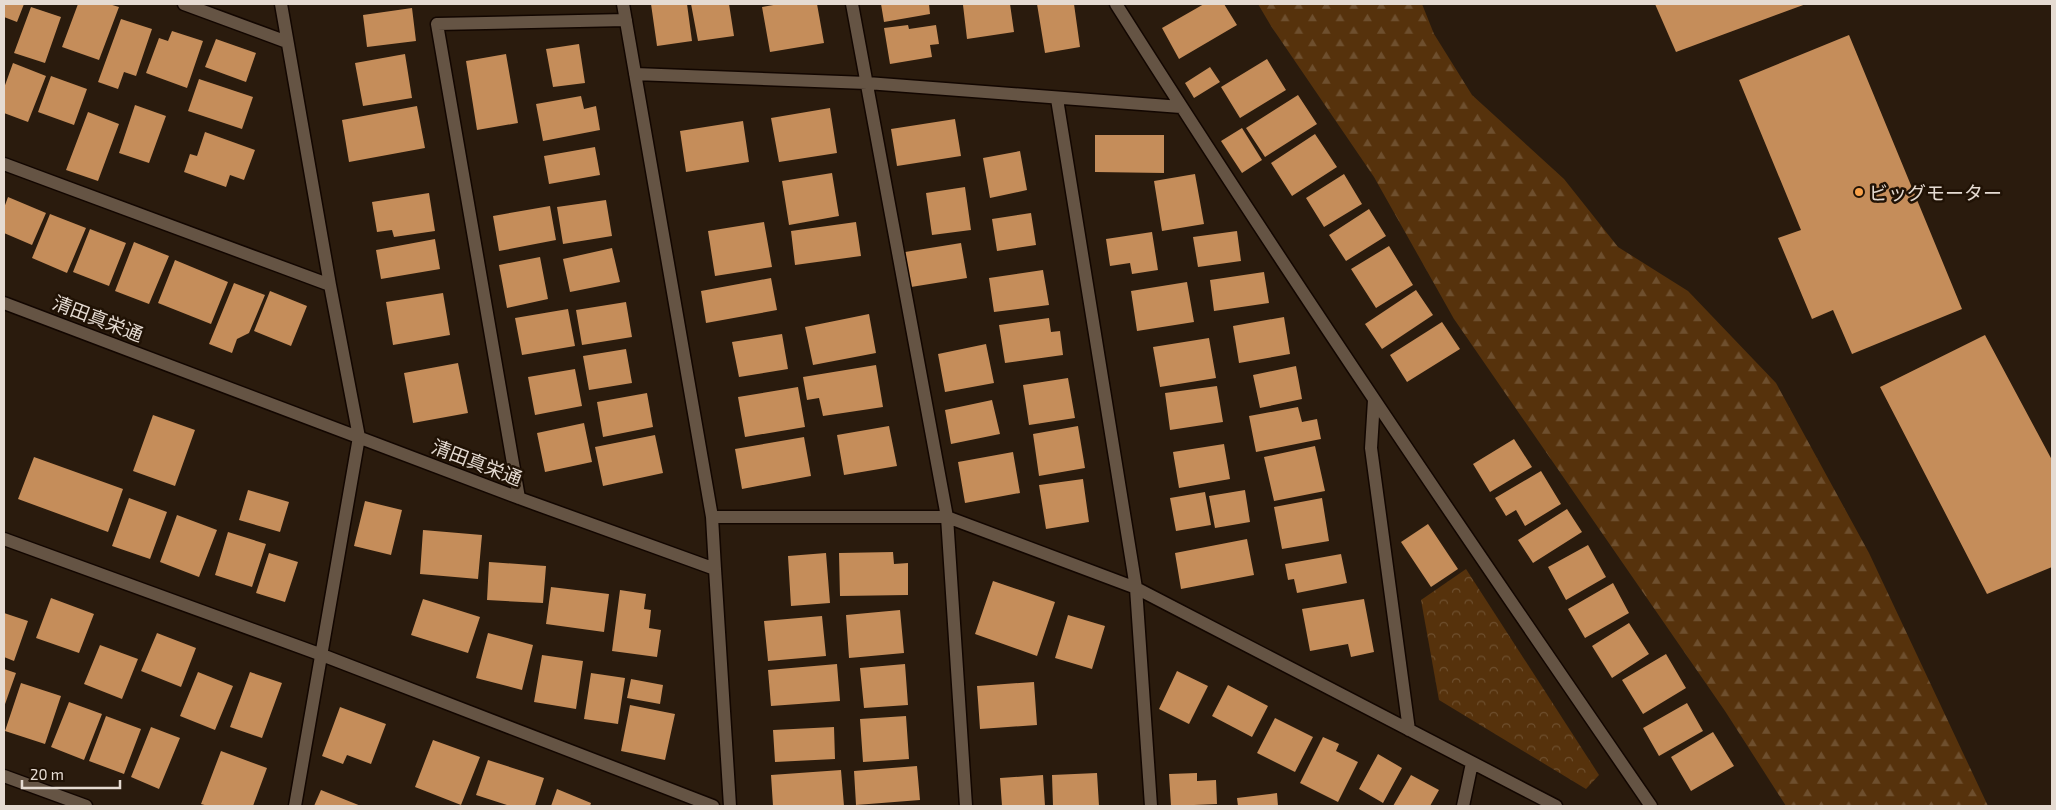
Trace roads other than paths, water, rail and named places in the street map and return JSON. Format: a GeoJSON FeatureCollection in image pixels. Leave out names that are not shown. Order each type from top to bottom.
{"type":"FeatureCollection","features":[{"type":"Feature","properties":{"kind":"street"},"geometry":{"type":"LineString","coordinates":[[184,4],[287,42]]}},
{"type":"Feature","properties":{"kind":"street"},"geometry":{"type":"LineString","coordinates":[[281,4],[330,285],[359,436],[295,806]]}},
{"type":"Feature","properties":{"kind":"street"},"geometry":{"type":"LineString","coordinates":[[623,4],[712,517],[730,806]]}},
{"type":"Feature","properties":{"kind":"street"},"geometry":{"type":"LineString","coordinates":[[852,4],[947,517],[966,806]]}},
{"type":"Feature","properties":{"kind":"street"},"geometry":{"type":"LineString","coordinates":[[1116,4],[1374,400],[1651,806]]}},
{"type":"Feature","properties":{"kind":"street"},"geometry":{"type":"LineString","coordinates":[[519,498],[437,24],[626,20]]}},
{"type":"Feature","properties":{"kind":"street"},"geometry":{"type":"LineString","coordinates":[[635,74],[867,83],[1057,99],[1182,107]]}},
{"type":"Feature","properties":{"kind":"street"},"geometry":{"type":"LineString","coordinates":[[1057,99],[1136,588],[1151,806]]}},
{"type":"Feature","properties":{"kind":"street"},"geometry":{"type":"LineString","coordinates":[[4,164],[330,285]]}},
{"type":"Feature","properties":{"kind":"street","name":"清田真栄通"},"geometry":{"type":"LineString","coordinates":[[4,303],[519,498],[715,569]]}},
{"type":"Feature","properties":{"kind":"street"},"geometry":{"type":"LineString","coordinates":[[1374,400],[1371,448],[1409,730]]}},
{"type":"Feature","properties":{"kind":"street"},"geometry":{"type":"LineString","coordinates":[[712,517],[947,517],[1136,588],[1556,806]]}},
{"type":"Feature","properties":{"kind":"street"},"geometry":{"type":"LineString","coordinates":[[4,539],[322,655],[712,806]]}},
{"type":"Feature","properties":{"kind":"street"},"geometry":{"type":"LineString","coordinates":[[1463,806],[1472,763]]}},
{"type":"Feature","properties":{"kind":"street"},"geometry":{"type":"LineString","coordinates":[[4,776],[86,806]]}},
{"type":"Feature","properties":{"kind":"place","name":"ビッグモーター"},"geometry":{"type":"Point","coordinates":[1859,192]}}]}
